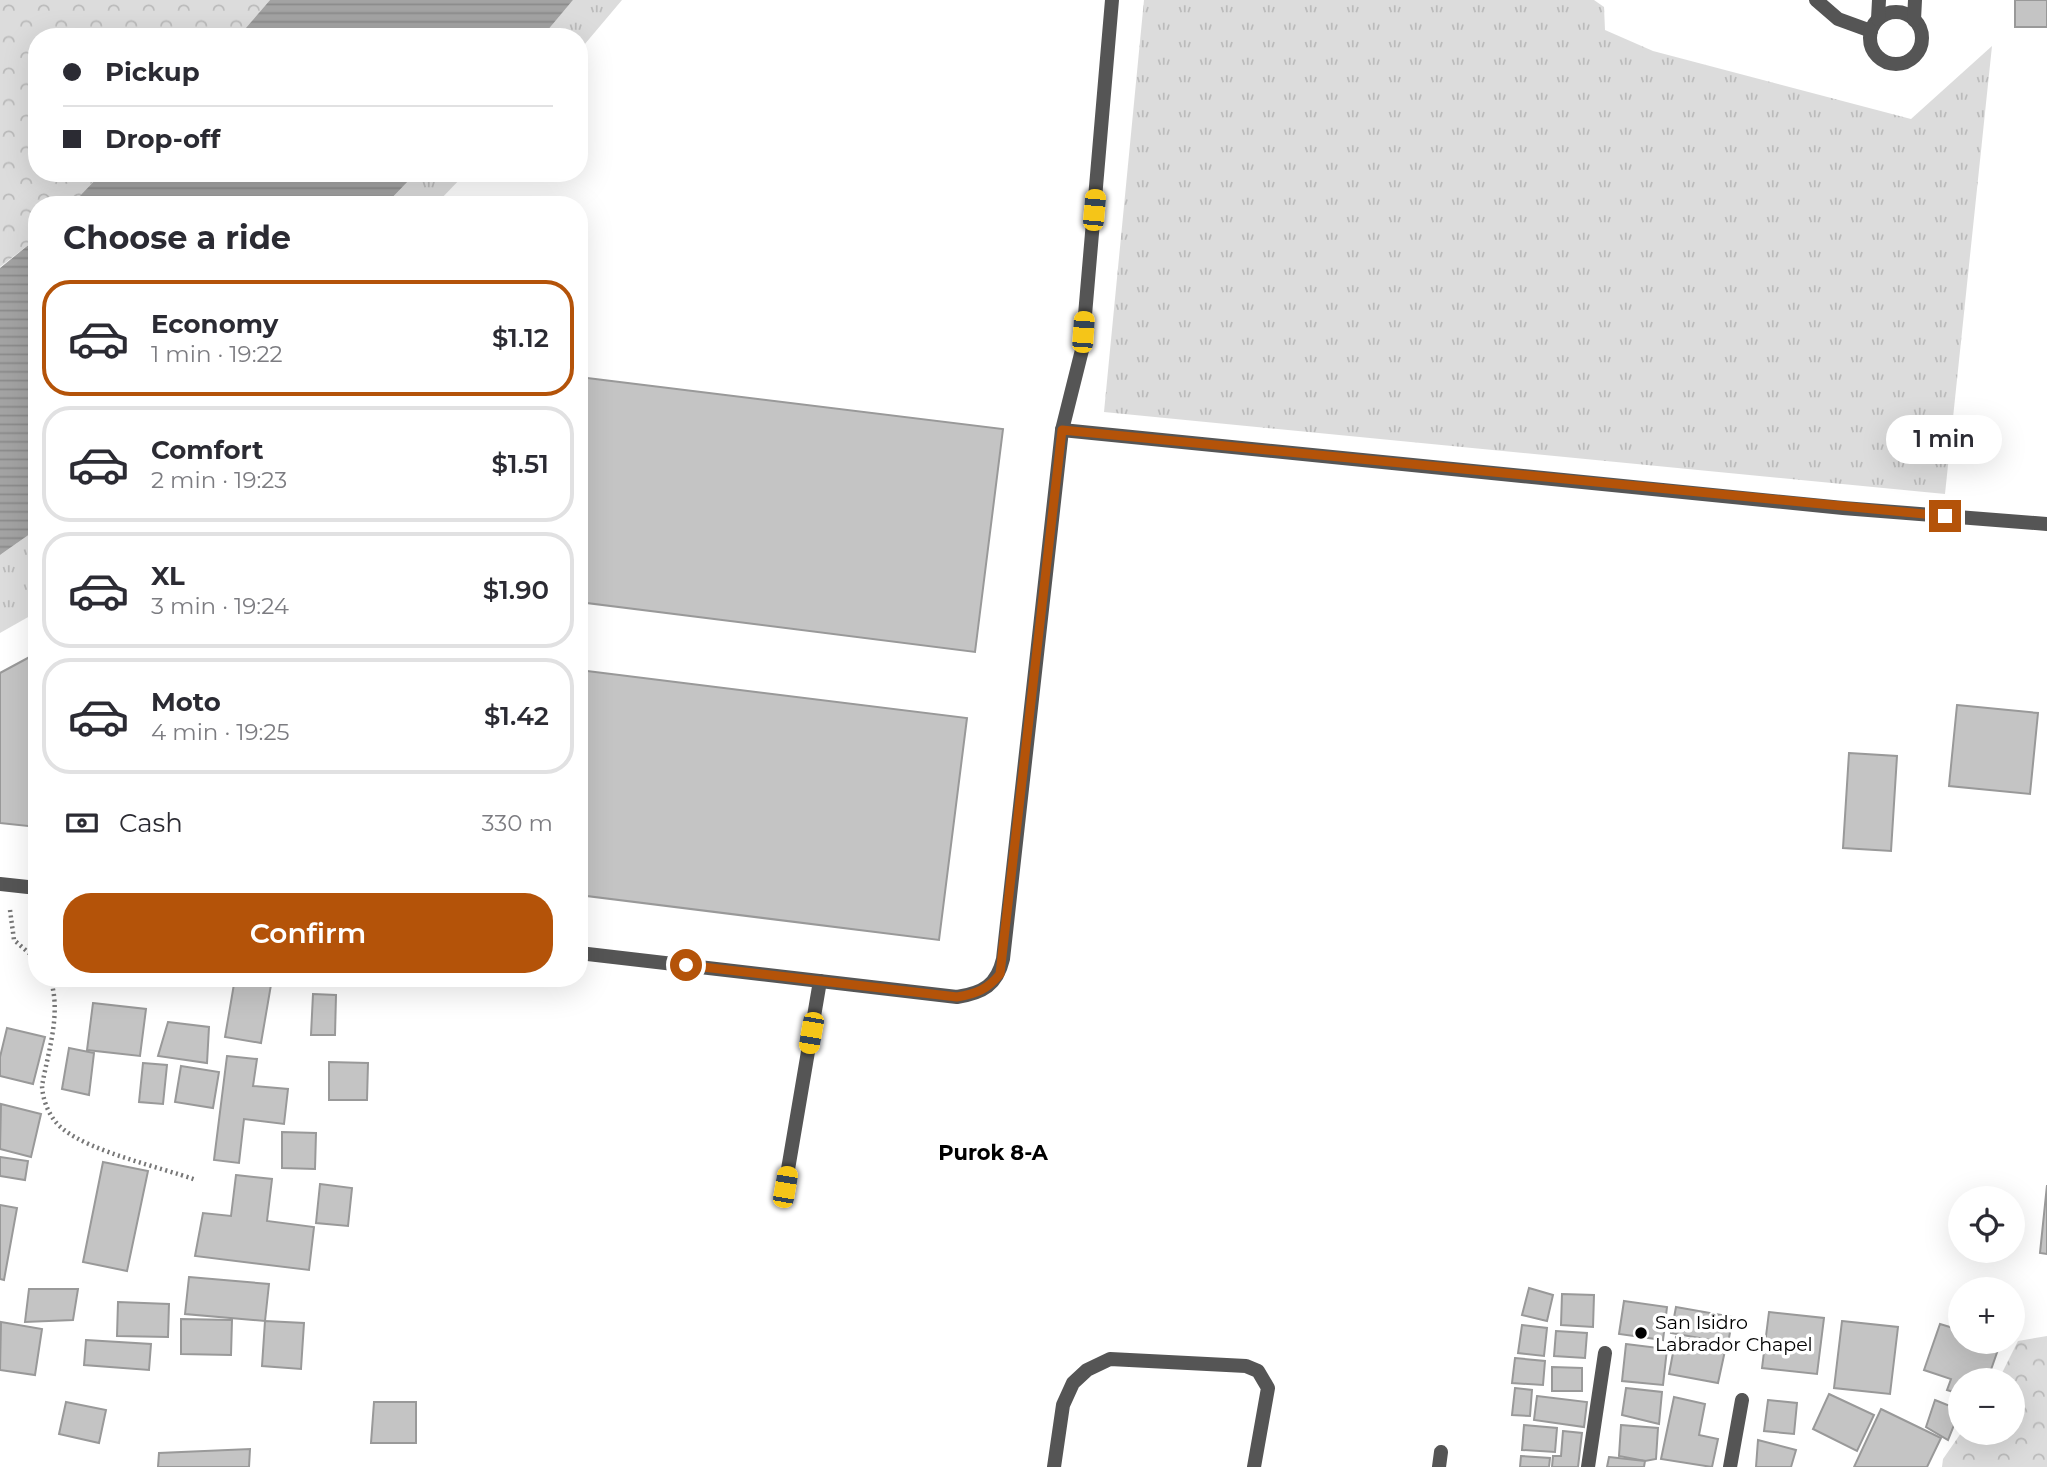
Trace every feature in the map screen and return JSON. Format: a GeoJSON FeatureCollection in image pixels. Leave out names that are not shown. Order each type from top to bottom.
{"type":"FeatureCollection","features":[{"type":"Feature","properties":{"kind":"street"},"geometry":{"type":"LineString","coordinates":[[588,954],[957,997],[974,994],[990,986],[1000,974],[1062,430],[1082,350],[1112,0]]}},
{"type":"Feature","properties":{"kind":"street"},"geometry":{"type":"LineString","coordinates":[[1816,0],[1838,19],[1875,25],[1892,13],[1914,20]]}},
{"type":"Feature","properties":{"kind":"street"},"geometry":{"type":"LineString","coordinates":[[1879,0],[1875,25],[1875,53],[1886,63],[1902,63],[1919,49],[1921,33],[1914,20],[1915,0]]}},
{"type":"Feature","properties":{"kind":"street"},"geometry":{"type":"LineString","coordinates":[[1062,430],[1843,508],[2047,524]]}},
{"type":"Feature","properties":{"kind":"street"},"geometry":{"type":"LineString","coordinates":[[5,884],[28,887]]}},
{"type":"Feature","properties":{"kind":"street"},"geometry":{"type":"LineString","coordinates":[[785,1187],[820,981]]}},
{"type":"Feature","properties":{"kind":"street"},"geometry":{"type":"LineString","coordinates":[[1588,1467],[1605,1353]]}},
{"type":"Feature","properties":{"kind":"street"},"geometry":{"type":"LineString","coordinates":[[1054,1467],[1063,1405],[1073,1383],[1087,1370],[1110,1359],[1246,1366],[1258,1371],[1268,1388],[1254,1467]]}},
{"type":"Feature","properties":{"kind":"street"},"geometry":{"type":"LineString","coordinates":[[1730,1467],[1742,1400]]}},
{"type":"Feature","properties":{"kind":"path"},"geometry":{"type":"LineString","coordinates":[[5,884],[14,940],[28,952]]}},
{"type":"Feature","properties":{"kind":"path"},"geometry":{"type":"LineString","coordinates":[[53,987],[55,1013],[42,1086],[42,1098],[50,1113],[62,1129],[85,1142],[196,1180]]}},
{"type":"Feature","properties":{"kind":"green space"},"geometry":{"type":"Polygon","coordinates":[[[0,0],[270,0],[246,28],[28,28],[28,182],[93,182],[80,196],[28,196],[28,245],[0,267],[0,0]]]}},
{"type":"Feature","properties":{"kind":"green space"},"geometry":{"type":"Polygon","coordinates":[[[573,0],[622,0],[588,40],[588,28],[550,28],[573,0]]]}},
{"type":"Feature","properties":{"kind":"green space"},"geometry":{"type":"Polygon","coordinates":[[[1144,0],[1594,0],[1604,7],[1605,30],[1653,51],[1911,119],[1992,46],[1945,494],[1104,412],[1144,0]]]}},
{"type":"Feature","properties":{"kind":"green space"},"geometry":{"type":"Polygon","coordinates":[[[407,182],[457,182],[444,196],[394,196],[407,182]]]}},
{"type":"Feature","properties":{"kind":"green space"},"geometry":{"type":"Polygon","coordinates":[[[28,535],[28,617],[0,633],[0,555],[28,535]]]}},
{"type":"Feature","properties":{"kind":"green space"},"geometry":{"type":"Polygon","coordinates":[[[2047,1336],[2047,1467],[1942,1467],[1943,1459],[1953,1445],[2025,1445],[2025,1368],[2004,1368],[2012,1354],[2025,1354],[2025,1340],[2047,1336]]]}},
{"type":"Feature","properties":{"kind":"shaded area"},"geometry":{"type":"Polygon","coordinates":[[[270,0],[573,0],[550,28],[246,28],[270,0]]]}},
{"type":"Feature","properties":{"kind":"shaded area"},"geometry":{"type":"Polygon","coordinates":[[[93,182],[407,182],[394,196],[80,196],[93,182]]]}},
{"type":"Feature","properties":{"kind":"shaded area"},"geometry":{"type":"Polygon","coordinates":[[[28,245],[28,535],[0,555],[0,268],[28,245]]]}},
{"type":"Feature","properties":{"kind":"building"},"geometry":{"type":"Polygon","coordinates":[[[2015,0],[2047,0],[2047,27],[2015,27],[2015,0]]]}},
{"type":"Feature","properties":{"kind":"building"},"geometry":{"type":"Polygon","coordinates":[[[588,378],[1003,429],[975,652],[588,603],[588,378]]]}},
{"type":"Feature","properties":{"kind":"building"},"geometry":{"type":"Polygon","coordinates":[[[28,658],[28,826],[0,823],[0,673],[28,658]]]}},
{"type":"Feature","properties":{"kind":"building"},"geometry":{"type":"Polygon","coordinates":[[[588,671],[967,718],[939,940],[588,896],[588,671]]]}},
{"type":"Feature","properties":{"kind":"building"},"geometry":{"type":"Polygon","coordinates":[[[1957,705],[2038,713],[2030,794],[1949,786],[1957,705]]]}},
{"type":"Feature","properties":{"kind":"building"},"geometry":{"type":"Polygon","coordinates":[[[1849,753],[1897,756],[1891,851],[1843,848],[1849,753]]]}},
{"type":"Feature","properties":{"kind":"building"},"geometry":{"type":"Polygon","coordinates":[[[233,987],[271,987],[261,1043],[225,1037],[233,987]]]}},
{"type":"Feature","properties":{"kind":"building"},"geometry":{"type":"Polygon","coordinates":[[[313,994],[336,995],[335,1035],[311,1035],[313,994]]]}},
{"type":"Feature","properties":{"kind":"building"},"geometry":{"type":"Polygon","coordinates":[[[93,1003],[146,1009],[140,1056],[87,1050],[93,1003]]]}},
{"type":"Feature","properties":{"kind":"building"},"geometry":{"type":"Polygon","coordinates":[[[168,1022],[209,1027],[207,1063],[158,1056],[168,1022]]]}},
{"type":"Feature","properties":{"kind":"building"},"geometry":{"type":"Polygon","coordinates":[[[7,1028],[45,1037],[33,1084],[0,1076],[0,1057],[7,1028]]]}},
{"type":"Feature","properties":{"kind":"building"},"geometry":{"type":"Polygon","coordinates":[[[69,1048],[94,1053],[89,1095],[62,1089],[69,1048]]]}},
{"type":"Feature","properties":{"kind":"building"},"geometry":{"type":"Polygon","coordinates":[[[227,1056],[257,1059],[253,1086],[288,1089],[284,1124],[244,1119],[239,1163],[214,1160],[227,1056]]]}},
{"type":"Feature","properties":{"kind":"building"},"geometry":{"type":"Polygon","coordinates":[[[329,1062],[368,1063],[367,1100],[329,1100],[329,1062]]]}},
{"type":"Feature","properties":{"kind":"building"},"geometry":{"type":"Polygon","coordinates":[[[143,1063],[167,1065],[163,1104],[139,1102],[143,1063]]]}},
{"type":"Feature","properties":{"kind":"building"},"geometry":{"type":"Polygon","coordinates":[[[181,1066],[219,1072],[213,1108],[175,1102],[181,1066]]]}},
{"type":"Feature","properties":{"kind":"building"},"geometry":{"type":"Polygon","coordinates":[[[1,1104],[41,1114],[31,1157],[0,1149],[1,1104]]]}},
{"type":"Feature","properties":{"kind":"building"},"geometry":{"type":"Polygon","coordinates":[[[282,1132],[316,1133],[315,1169],[282,1168],[282,1132]]]}},
{"type":"Feature","properties":{"kind":"building"},"geometry":{"type":"Polygon","coordinates":[[[0,1157],[28,1161],[25,1180],[0,1176],[0,1157]]]}},
{"type":"Feature","properties":{"kind":"building"},"geometry":{"type":"Polygon","coordinates":[[[103,1162],[148,1171],[127,1271],[83,1262],[103,1162]]]}},
{"type":"Feature","properties":{"kind":"building"},"geometry":{"type":"Polygon","coordinates":[[[236,1175],[272,1179],[267,1221],[314,1227],[309,1270],[195,1256],[203,1213],[231,1216],[236,1175]]]}},
{"type":"Feature","properties":{"kind":"building"},"geometry":{"type":"Polygon","coordinates":[[[320,1184],[352,1188],[348,1226],[316,1223],[320,1184]]]}},
{"type":"Feature","properties":{"kind":"building"},"geometry":{"type":"Polygon","coordinates":[[[2047,1185],[2047,1254],[2040,1253],[2047,1185]]]}},
{"type":"Feature","properties":{"kind":"building"},"geometry":{"type":"Polygon","coordinates":[[[0,1205],[17,1208],[4,1280],[0,1279],[0,1205]]]}},
{"type":"Feature","properties":{"kind":"building"},"geometry":{"type":"Polygon","coordinates":[[[189,1277],[269,1284],[265,1321],[185,1314],[189,1277]]]}},
{"type":"Feature","properties":{"kind":"building"},"geometry":{"type":"Polygon","coordinates":[[[1529,1288],[1553,1295],[1547,1321],[1522,1315],[1529,1288]]]}},
{"type":"Feature","properties":{"kind":"building"},"geometry":{"type":"Polygon","coordinates":[[[29,1289],[78,1289],[73,1320],[25,1322],[29,1289]]]}},
{"type":"Feature","properties":{"kind":"building"},"geometry":{"type":"Polygon","coordinates":[[[1562,1294],[1594,1295],[1593,1327],[1561,1325],[1562,1294]]]}},
{"type":"Feature","properties":{"kind":"building"},"geometry":{"type":"Polygon","coordinates":[[[1624,1301],[1667,1307],[1663,1340],[1619,1334],[1624,1301]]]}},
{"type":"Feature","properties":{"kind":"building"},"geometry":{"type":"Polygon","coordinates":[[[118,1302],[169,1304],[168,1337],[117,1336],[118,1302]]]}},
{"type":"Feature","properties":{"kind":"building"},"geometry":{"type":"Polygon","coordinates":[[[1676,1307],[1733,1317],[1728,1343],[1671,1333],[1676,1307]]]}},
{"type":"Feature","properties":{"kind":"building"},"geometry":{"type":"Polygon","coordinates":[[[1769,1312],[1824,1318],[1817,1374],[1762,1368],[1769,1312]]]}},
{"type":"Feature","properties":{"kind":"building"},"geometry":{"type":"Polygon","coordinates":[[[181,1319],[232,1320],[231,1355],[181,1354],[181,1319]]]}},
{"type":"Feature","properties":{"kind":"building"},"geometry":{"type":"Polygon","coordinates":[[[265,1321],[304,1323],[301,1369],[262,1366],[265,1321]]]}},
{"type":"Feature","properties":{"kind":"building"},"geometry":{"type":"Polygon","coordinates":[[[1842,1321],[1898,1327],[1890,1394],[1834,1388],[1842,1321]]]}},
{"type":"Feature","properties":{"kind":"building"},"geometry":{"type":"Polygon","coordinates":[[[1,1322],[42,1329],[35,1375],[0,1370],[1,1322]]]}},
{"type":"Feature","properties":{"kind":"building"},"geometry":{"type":"Polygon","coordinates":[[[1940,1324],[1948,1326],[1948,1354],[1996,1354],[1992,1368],[1948,1368],[1948,1378],[1924,1370],[1940,1324]]]}},
{"type":"Feature","properties":{"kind":"building"},"geometry":{"type":"Polygon","coordinates":[[[1522,1325],[1547,1328],[1544,1356],[1518,1353],[1522,1325]]]}},
{"type":"Feature","properties":{"kind":"building"},"geometry":{"type":"Polygon","coordinates":[[[1556,1331],[1587,1333],[1585,1358],[1554,1356],[1556,1331]]]}},
{"type":"Feature","properties":{"kind":"building"},"geometry":{"type":"Polygon","coordinates":[[[1676,1337],[1726,1346],[1718,1383],[1669,1374],[1676,1337]]]}},
{"type":"Feature","properties":{"kind":"building"},"geometry":{"type":"Polygon","coordinates":[[[86,1340],[151,1344],[149,1370],[84,1365],[86,1340]]]}},
{"type":"Feature","properties":{"kind":"building"},"geometry":{"type":"Polygon","coordinates":[[[1626,1344],[1667,1349],[1663,1385],[1622,1381],[1626,1344]]]}},
{"type":"Feature","properties":{"kind":"building"},"geometry":{"type":"Polygon","coordinates":[[[1515,1358],[1545,1361],[1543,1385],[1512,1383],[1515,1358]]]}},
{"type":"Feature","properties":{"kind":"building"},"geometry":{"type":"Polygon","coordinates":[[[1552,1367],[1582,1368],[1582,1391],[1552,1391],[1552,1367]]]}},
{"type":"Feature","properties":{"kind":"building"},"geometry":{"type":"Polygon","coordinates":[[[1515,1388],[1532,1390],[1530,1416],[1512,1415],[1515,1388]]]}},
{"type":"Feature","properties":{"kind":"building"},"geometry":{"type":"Polygon","coordinates":[[[1626,1388],[1662,1392],[1659,1424],[1622,1415],[1626,1388]]]}},
{"type":"Feature","properties":{"kind":"building"},"geometry":{"type":"Polygon","coordinates":[[[1829,1394],[1874,1415],[1857,1451],[1813,1429],[1829,1394]]]}},
{"type":"Feature","properties":{"kind":"building"},"geometry":{"type":"Polygon","coordinates":[[[1537,1396],[1587,1402],[1584,1427],[1534,1420],[1537,1396]]]}},
{"type":"Feature","properties":{"kind":"building"},"geometry":{"type":"Polygon","coordinates":[[[1674,1397],[1705,1404],[1699,1435],[1718,1439],[1712,1467],[1661,1459],[1674,1397]]]}},
{"type":"Feature","properties":{"kind":"building"},"geometry":{"type":"Polygon","coordinates":[[[1768,1400],[1797,1403],[1794,1434],[1764,1431],[1768,1400]]]}},
{"type":"Feature","properties":{"kind":"building"},"geometry":{"type":"Polygon","coordinates":[[[1935,1400],[1948,1405],[1948,1440],[1926,1427],[1935,1400]]]}},
{"type":"Feature","properties":{"kind":"building"},"geometry":{"type":"Polygon","coordinates":[[[66,1402],[106,1410],[99,1443],[59,1434],[66,1402]]]}},
{"type":"Feature","properties":{"kind":"building"},"geometry":{"type":"Polygon","coordinates":[[[374,1402],[416,1402],[416,1443],[371,1443],[374,1402]]]}},
{"type":"Feature","properties":{"kind":"building"},"geometry":{"type":"Polygon","coordinates":[[[1881,1409],[1941,1438],[1927,1467],[1854,1467],[1881,1409]]]}},
{"type":"Feature","properties":{"kind":"building"},"geometry":{"type":"Polygon","coordinates":[[[1524,1425],[1557,1428],[1555,1452],[1522,1450],[1524,1425]]]}},
{"type":"Feature","properties":{"kind":"building"},"geometry":{"type":"Polygon","coordinates":[[[1621,1425],[1658,1428],[1656,1459],[1645,1461],[1619,1456],[1621,1425]]]}},
{"type":"Feature","properties":{"kind":"building"},"geometry":{"type":"Polygon","coordinates":[[[1563,1431],[1582,1433],[1578,1467],[1552,1467],[1553,1456],[1561,1456],[1563,1431]]]}},
{"type":"Feature","properties":{"kind":"building"},"geometry":{"type":"Polygon","coordinates":[[[1758,1440],[1796,1450],[1791,1467],[1756,1467],[1758,1440]]]}},
{"type":"Feature","properties":{"kind":"building"},"geometry":{"type":"Polygon","coordinates":[[[250,1449],[249,1467],[158,1467],[159,1453],[250,1449]]]}},
{"type":"Feature","properties":{"kind":"building"},"geometry":{"type":"Polygon","coordinates":[[[1521,1456],[1550,1458],[1549,1467],[1520,1467],[1521,1456]]]}},
{"type":"Feature","properties":{"kind":"building"},"geometry":{"type":"Polygon","coordinates":[[[1609,1457],[1645,1461],[1644,1467],[1607,1467],[1609,1457]]]}},
{"type":"Feature","properties":{"kind":"place","name":"San Isidro Labrador Chapel"},"geometry":{"type":"Point","coordinates":[1641,1333]}},
{"type":"Feature","properties":{"kind":"district","name":"Purok 8-A"},"geometry":{"type":"Point","coordinates":[993,1153]}},
{"type":"Feature","properties":{"kind":"route"},"geometry":{"type":"LineString","coordinates":[[686,965],[957,997],[974,994],[990,986],[1000,974],[1062,430],[1945,516]]}}]}
